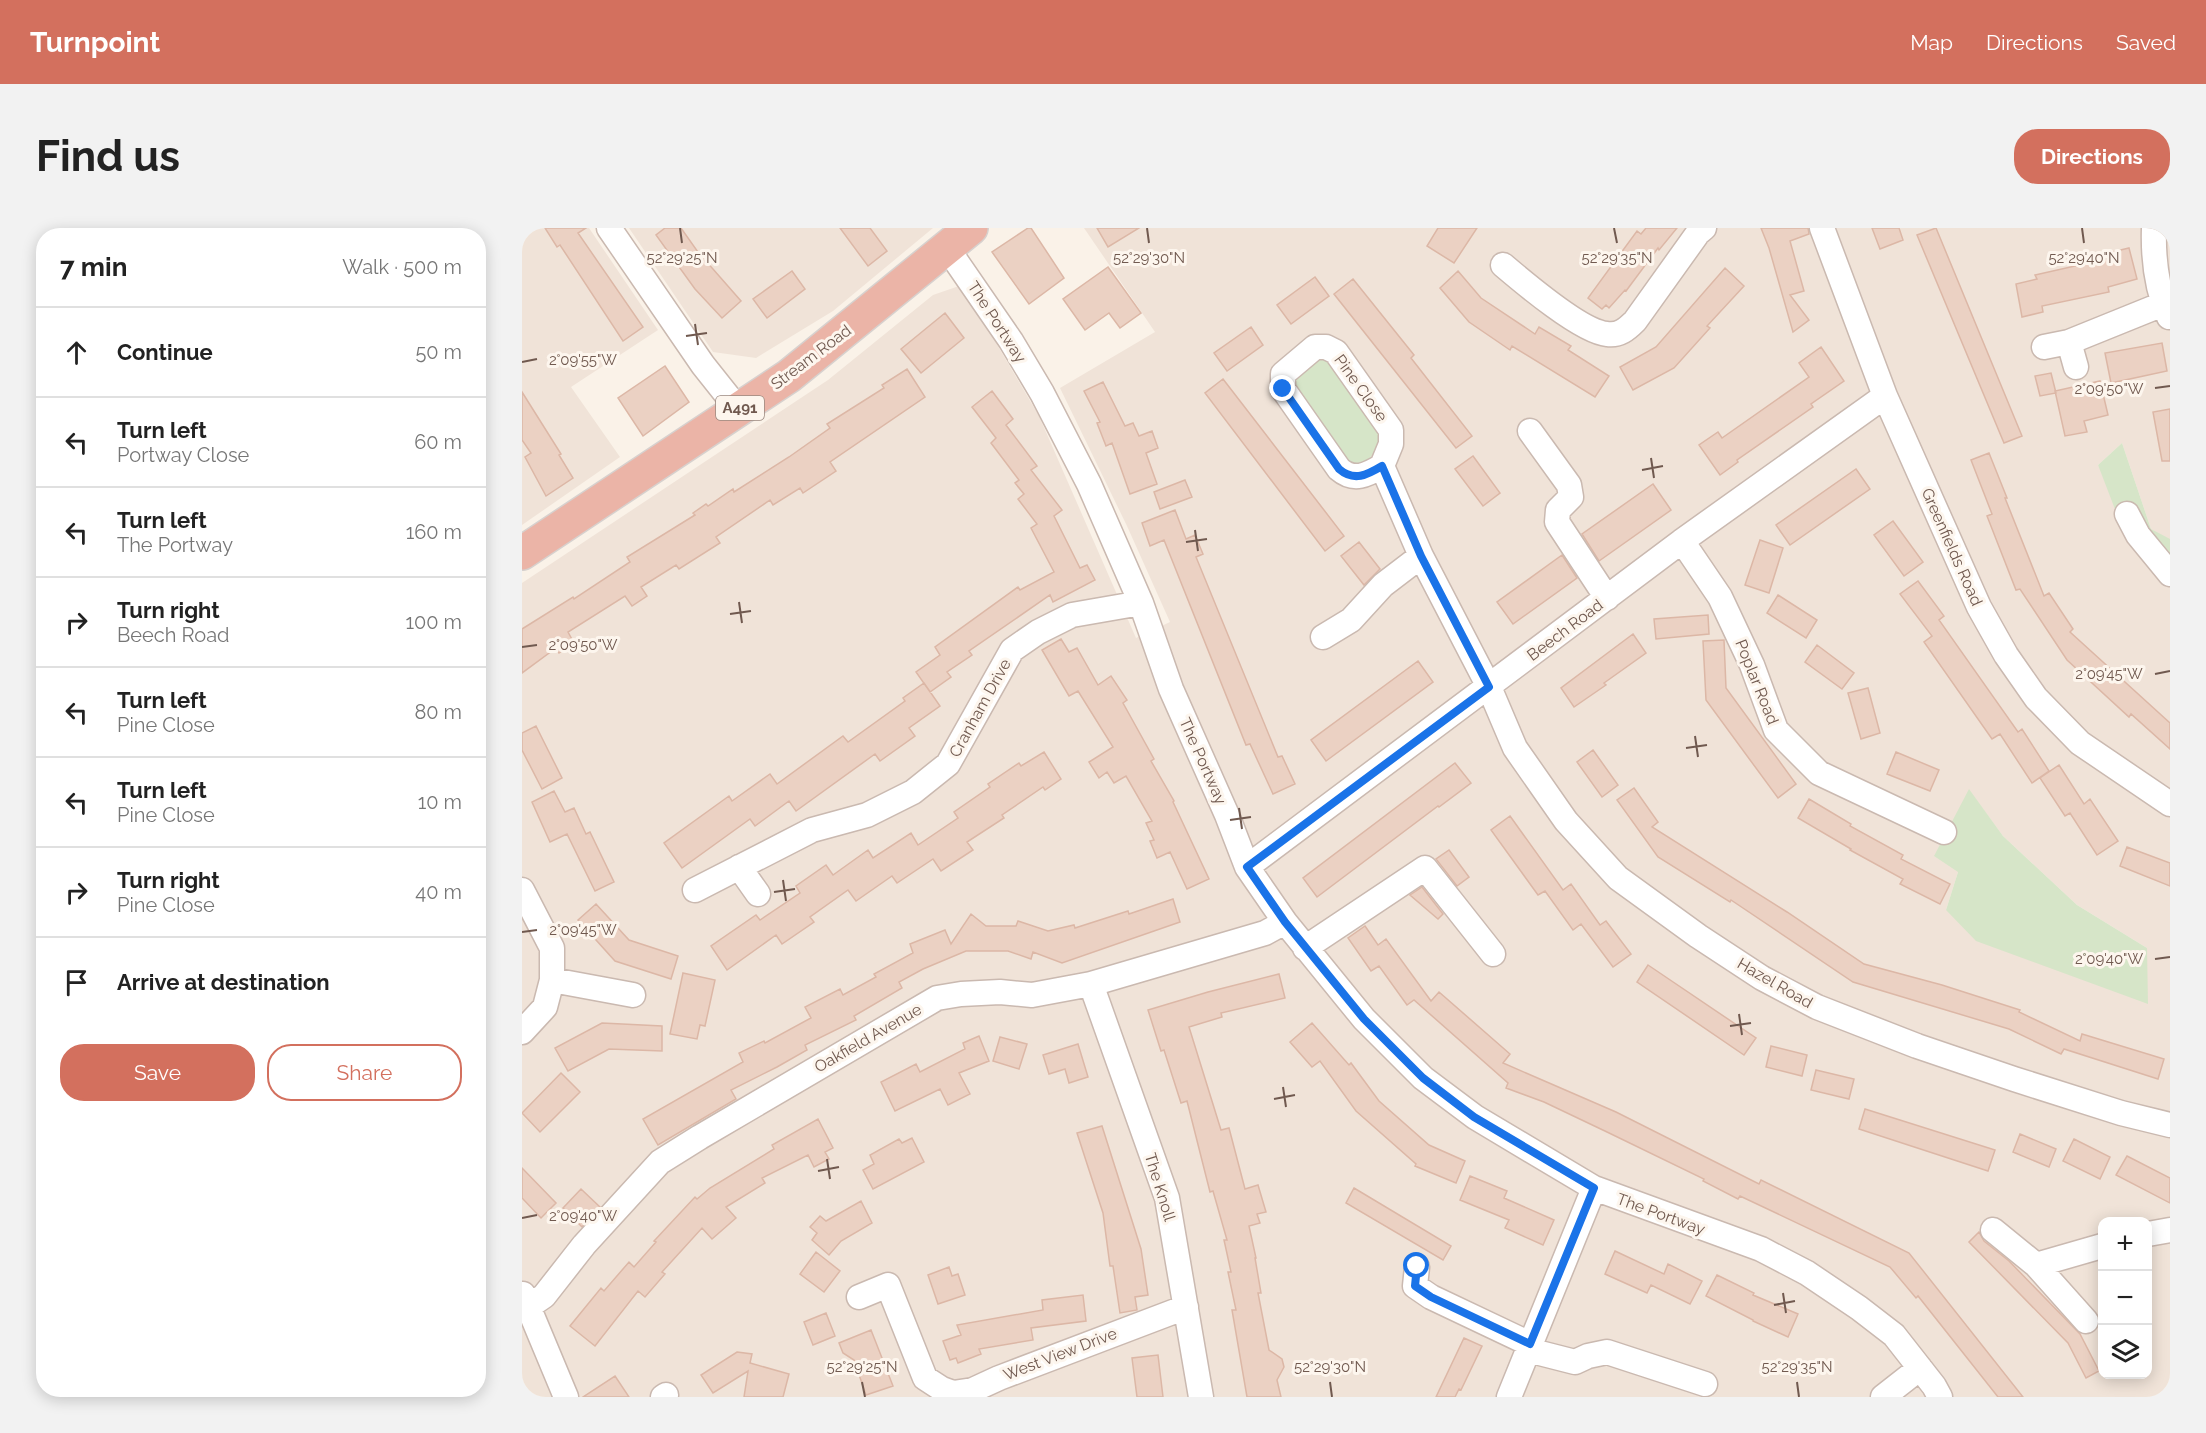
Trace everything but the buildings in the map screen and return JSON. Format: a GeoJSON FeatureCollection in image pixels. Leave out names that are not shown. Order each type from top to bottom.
{"type":"FeatureCollection","features":[{"type":"Feature","properties":{"kind":"highway","name":"Stream Road"},"geometry":{"type":"LineString","coordinates":[[522,553],[789,376],[959,238]]}},
{"type":"Feature","properties":{"kind":"street"},"geometry":{"type":"LineString","coordinates":[[609,228],[703,365],[738,409]]}},
{"type":"Feature","properties":{"kind":"street"},"geometry":{"type":"LineString","coordinates":[[1503,265],[1542,297],[1591,328],[1606,334],[1619,333],[1635,321],[1698,233],[1704,228]]}},
{"type":"Feature","properties":{"kind":"street","name":"Greenfields Road"},"geometry":{"type":"LineString","coordinates":[[1822,228],[1886,396],[1974,597],[2006,655],[2037,698],[2080,743],[2170,804]]}},
{"type":"Feature","properties":{"kind":"street"},"geometry":{"type":"LineString","coordinates":[[2044,347],[2069,342],[2167,312],[2153,252],[2154,228]]}},
{"type":"Feature","properties":{"kind":"street","name":"The Portway"},"geometry":{"type":"LineString","coordinates":[[959,238],[1011,342],[1042,393],[1089,484],[1141,603],[1171,688],[1227,814],[1247,867],[1305,948],[1364,1019],[1423,1078],[1474,1117],[1594,1188],[1761,1250],[1807,1273],[1894,1335],[1940,1397]]}},
{"type":"Feature","properties":{"kind":"street"},"geometry":{"type":"LineString","coordinates":[[2069,342],[2076,367]]}},
{"type":"Feature","properties":{"kind":"street","name":"Pine Close"},"geometry":{"type":"LineString","coordinates":[[1315,347],[1326,347],[1336,352],[1391,430],[1391,444],[1382,466],[1365,476],[1346,475],[1339,469],[1283,389],[1282,374],[1315,347]]}},
{"type":"Feature","properties":{"kind":"street","name":"Beech Road"},"geometry":{"type":"LineString","coordinates":[[1247,867],[1682,541],[1886,396]]}},
{"type":"Feature","properties":{"kind":"street"},"geometry":{"type":"LineString","coordinates":[[1530,431],[1569,486],[1571,497],[1558,510],[1557,522],[1607,598]]}},
{"type":"Feature","properties":{"kind":"street"},"geometry":{"type":"LineString","coordinates":[[1382,466],[1421,556],[1489,687]]}},
{"type":"Feature","properties":{"kind":"street"},"geometry":{"type":"LineString","coordinates":[[2127,514],[2138,535],[2170,574]]}},
{"type":"Feature","properties":{"kind":"street","name":"Poplar Road"},"geometry":{"type":"LineString","coordinates":[[1682,541],[1720,597],[1752,665],[1776,730],[1819,773],[1930,833]]}},
{"type":"Feature","properties":{"kind":"street"},"geometry":{"type":"LineString","coordinates":[[1323,638],[1351,620],[1383,585],[1421,556]]}},
{"type":"Feature","properties":{"kind":"street","name":"Cranham Drive"},"geometry":{"type":"LineString","coordinates":[[695,890],[812,830],[867,815],[913,792],[948,764],[1012,650],[1038,632],[1072,615],[1141,603]]}},
{"type":"Feature","properties":{"kind":"street","name":"Hazel Road"},"geometry":{"type":"LineString","coordinates":[[1489,687],[1515,748],[1566,821],[1618,878],[1698,936],[1753,972],[1817,1007],[1917,1046],[2121,1113],[2170,1125]]}},
{"type":"Feature","properties":{"kind":"street"},"geometry":{"type":"LineString","coordinates":[[739,867],[758,894]]}},
{"type":"Feature","properties":{"kind":"street"},"geometry":{"type":"LineString","coordinates":[[1305,948],[1425,868],[1493,954]]}},
{"type":"Feature","properties":{"kind":"street"},"geometry":{"type":"LineString","coordinates":[[522,890],[552,948],[552,980],[545,1007],[522,1032]]}},
{"type":"Feature","properties":{"kind":"street","name":"Oakfield Avenue"},"geometry":{"type":"LineString","coordinates":[[525,1299],[544,1296],[584,1245],[660,1162],[937,998],[1000,992],[1032,995],[1091,984],[1266,933],[1285,922]]}},
{"type":"Feature","properties":{"kind":"street"},"geometry":{"type":"LineString","coordinates":[[552,980],[633,995]]}},
{"type":"Feature","properties":{"kind":"street","name":"The Knoll"},"geometry":{"type":"LineString","coordinates":[[1091,984],[1167,1198],[1201,1397]]}},
{"type":"Feature","properties":{"kind":"street"},"geometry":{"type":"LineString","coordinates":[[1509,1397],[1594,1188]]}},
{"type":"Feature","properties":{"kind":"street"},"geometry":{"type":"LineString","coordinates":[[1993,1230],[2036,1265],[2086,1321]]}},
{"type":"Feature","properties":{"kind":"street"},"geometry":{"type":"LineString","coordinates":[[2152,1233],[2170,1230]]}},
{"type":"Feature","properties":{"kind":"street"},"geometry":{"type":"LineString","coordinates":[[2036,1265],[2098,1247]]}},
{"type":"Feature","properties":{"kind":"street"},"geometry":{"type":"LineString","coordinates":[[1417,1266],[1415,1286],[1431,1297],[1529,1347],[1575,1362],[1588,1356],[1607,1353],[1705,1384]]}},
{"type":"Feature","properties":{"kind":"street","name":"West View Drive"},"geometry":{"type":"LineString","coordinates":[[859,1297],[888,1285],[925,1378],[953,1393],[973,1390],[1186,1307]]}},
{"type":"Feature","properties":{"kind":"street"},"geometry":{"type":"LineString","coordinates":[[525,1299],[566,1397]]}},
{"type":"Feature","properties":{"kind":"street"},"geometry":{"type":"LineString","coordinates":[[1883,1397],[1920,1368]]}},
{"type":"Feature","properties":{"kind":"shaded area"},"geometry":{"type":"Polygon","coordinates":[[[522,228],[589,228],[658,330],[571,387],[620,457],[522,525],[522,228]]]}},
{"type":"Feature","properties":{"kind":"shaded area"},"geometry":{"type":"Polygon","coordinates":[[[629,228],[933,228],[833,311],[756,358],[713,352],[629,228]]]}},
{"type":"Feature","properties":{"kind":"shaded area"},"geometry":{"type":"Polygon","coordinates":[[[1084,228],[2170,228],[2170,541],[2151,529],[2122,443],[2098,465],[2170,584],[2170,1397],[522,1397],[522,583],[828,380],[933,295],[962,285],[1039,416],[1136,638],[1170,622],[1127,526],[1060,388],[1155,332],[1084,228]],[[1969,790],[1958,872],[1946,910],[2147,948],[2077,905],[2003,836],[1969,790]]]}},
{"type":"Feature","properties":{"kind":"green space"},"geometry":{"type":"Polygon","coordinates":[[[1324,354],[1385,434],[1371,456],[1361,463],[1355,464],[1348,461],[1291,384],[1292,379],[1324,354]]]}},
{"type":"Feature","properties":{"kind":"green space"},"geometry":{"type":"Polygon","coordinates":[[[2122,443],[2151,529],[2170,539],[2170,584],[2128,543],[2098,465],[2122,443]]]}},
{"type":"Feature","properties":{"kind":"green space"},"geometry":{"type":"Polygon","coordinates":[[[1969,789],[2003,836],[2077,905],[2147,948],[2148,1004],[1976,941],[1946,910],[1958,872],[1934,856],[1969,789]]]}},
{"type":"Feature","properties":{"kind":"route"},"geometry":{"type":"LineString","coordinates":[[1283,389],[1339,469],[1346,475],[1365,476],[1382,466],[1421,556],[1489,687],[1247,867],[1261,890],[1301,943],[1364,1019],[1423,1078],[1474,1117],[1594,1188],[1530,1344],[1431,1297],[1415,1286],[1417,1266]]}}]}
